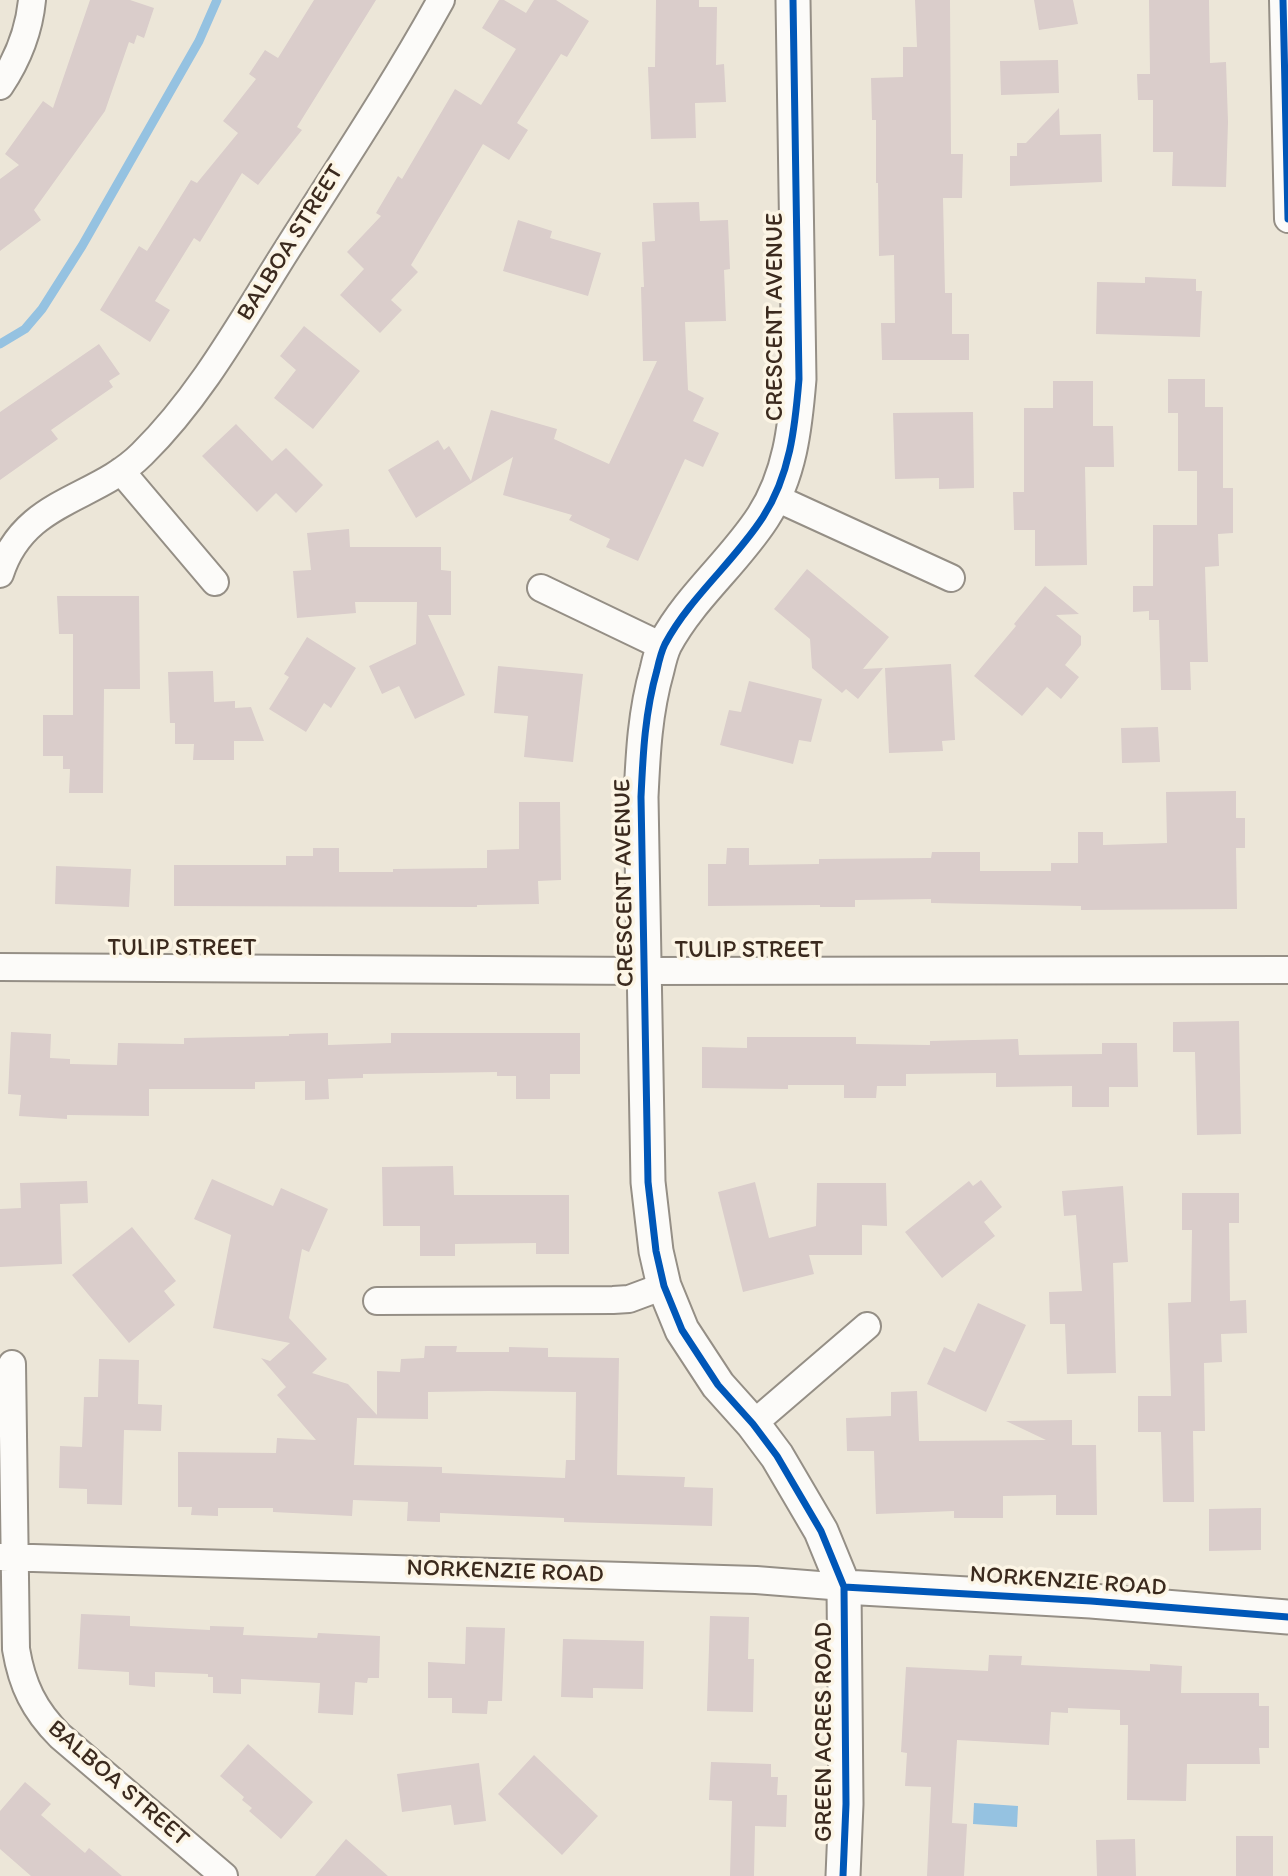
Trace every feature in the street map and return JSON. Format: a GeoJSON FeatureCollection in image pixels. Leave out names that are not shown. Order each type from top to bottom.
{"type":"FeatureCollection","features":[{"type":"Feature","properties":{"kind":"street"},"geometry":{"type":"LineString","coordinates":[[0,86],[24,40],[32,0]]}},
{"type":"Feature","properties":{"kind":"street","name":"BALBOA STREET"},"geometry":{"type":"LineString","coordinates":[[0,574],[4,561],[36,519],[121,471],[140,457],[181,413],[216,363],[378,108],[441,0]]}},
{"type":"Feature","properties":{"kind":"street","name":"CRESCENT AVENUE"},"geometry":{"type":"LineString","coordinates":[[793,0],[799,379],[795,429],[787,467],[763,518],[682,617],[664,647],[651,692],[644,734],[642,797],[648,1182],[656,1251],[664,1286],[682,1330],[718,1385],[753,1424],[777,1457],[821,1531],[845,1587]]}},
{"type":"Feature","properties":{"kind":"street"},"geometry":{"type":"LineString","coordinates":[[1283,0],[1288,219]]}},
{"type":"Feature","properties":{"kind":"street"},"geometry":{"type":"LineString","coordinates":[[121,471],[215,582]]}},
{"type":"Feature","properties":{"kind":"street"},"geometry":{"type":"LineString","coordinates":[[774,497],[951,578]]}},
{"type":"Feature","properties":{"kind":"street"},"geometry":{"type":"LineString","coordinates":[[541,588],[664,647]]}},
{"type":"Feature","properties":{"kind":"street","name":"TULIP STREET"},"geometry":{"type":"LineString","coordinates":[[0,967],[645,971],[1288,970]]}},
{"type":"Feature","properties":{"kind":"street"},"geometry":{"type":"LineString","coordinates":[[377,1301],[613,1300],[629,1299],[664,1286]]}},
{"type":"Feature","properties":{"kind":"street"},"geometry":{"type":"LineString","coordinates":[[753,1424],[867,1326]]}},
{"type":"Feature","properties":{"kind":"street"},"geometry":{"type":"LineString","coordinates":[[7,1557],[12,1364]]}},
{"type":"Feature","properties":{"kind":"street","name":"BALBOA STREET"},"geometry":{"type":"LineString","coordinates":[[7,1557],[20,1674],[29,1696],[44,1720],[224,1876]]}},
{"type":"Feature","properties":{"kind":"street","name":"NORKENZIE ROAD"},"geometry":{"type":"LineString","coordinates":[[7,1557],[742,1579],[1091,1601],[1288,1617]]}},
{"type":"Feature","properties":{"kind":"street","name":"GREEN ACRES ROAD"},"geometry":{"type":"LineString","coordinates":[[843,1876],[846,1804],[845,1587]]}},
{"type":"Feature","properties":{"kind":"water"},"geometry":{"type":"Polygon","coordinates":[[[974,1803],[1018,1806],[1017,1827],[973,1824],[974,1803]]]}},
{"type":"Feature","properties":{"kind":"building"},"geometry":{"type":"Polygon","coordinates":[[[90,0],[130,0],[154,8],[144,38],[137,35],[134,44],[129,42],[105,111],[34,210],[41,220],[0,251],[0,179],[19,165],[5,154],[43,101],[53,108],[90,0]]]}},
{"type":"Feature","properties":{"kind":"building"},"geometry":{"type":"Polygon","coordinates":[[[314,0],[376,0],[297,127],[302,130],[258,185],[242,173],[200,242],[194,238],[155,301],[170,310],[150,342],[100,310],[139,246],[147,251],[191,180],[197,183],[238,133],[223,121],[256,79],[249,74],[265,50],[278,58],[314,0]]]}},
{"type":"Feature","properties":{"kind":"building"},"geometry":{"type":"Polygon","coordinates":[[[499,0],[504,0],[526,13],[534,0],[556,0],[589,21],[567,57],[561,54],[517,123],[528,130],[509,160],[483,144],[411,265],[418,272],[391,300],[402,310],[380,333],[340,295],[364,269],[347,252],[381,216],[376,213],[398,176],[402,179],[455,89],[481,105],[516,49],[482,28],[499,0]]]}},
{"type":"Feature","properties":{"kind":"building"},"geometry":{"type":"Polygon","coordinates":[[[656,0],[699,0],[699,7],[717,7],[716,65],[724,64],[726,102],[695,103],[696,138],[651,139],[648,67],[655,67],[656,0]]]}},
{"type":"Feature","properties":{"kind":"building"},"geometry":{"type":"Polygon","coordinates":[[[915,0],[950,0],[951,154],[963,154],[962,198],[943,198],[945,293],[952,293],[952,334],[969,334],[969,360],[882,360],[881,323],[895,323],[894,255],[879,256],[876,120],[872,120],[871,78],[903,77],[903,47],[917,47],[915,0]]]}},
{"type":"Feature","properties":{"kind":"building"},"geometry":{"type":"Polygon","coordinates":[[[1034,0],[1073,0],[1078,24],[1039,30],[1034,0]]]}},
{"type":"Feature","properties":{"kind":"building"},"geometry":{"type":"Polygon","coordinates":[[[1149,0],[1209,0],[1210,63],[1226,62],[1226,187],[1172,186],[1173,152],[1153,152],[1153,100],[1138,100],[1137,74],[1150,74],[1149,0]]]}},
{"type":"Feature","properties":{"kind":"building"},"geometry":{"type":"Polygon","coordinates":[[[1058,60],[1059,93],[1001,95],[1000,61],[1058,60]]]}},
{"type":"Feature","properties":{"kind":"building"},"geometry":{"type":"Polygon","coordinates":[[[1059,108],[1060,135],[1101,134],[1102,182],[1010,186],[1010,156],[1017,156],[1017,143],[1026,143],[1059,108]]]}},
{"type":"Feature","properties":{"kind":"building"},"geometry":{"type":"Polygon","coordinates":[[[699,202],[700,221],[728,220],[730,269],[724,270],[726,321],[685,322],[688,390],[704,398],[693,421],[719,433],[703,467],[685,459],[638,561],[606,547],[610,539],[569,520],[572,515],[503,495],[513,457],[416,518],[388,470],[438,440],[444,450],[449,446],[471,481],[491,410],[557,429],[554,439],[609,464],[657,361],[643,361],[641,287],[644,287],[642,242],[655,241],[653,203],[699,202]]]}},
{"type":"Feature","properties":{"kind":"building"},"geometry":{"type":"Polygon","coordinates":[[[518,220],[552,231],[550,238],[601,253],[588,296],[503,271],[518,220]]]}},
{"type":"Feature","properties":{"kind":"building"},"geometry":{"type":"Polygon","coordinates":[[[1145,277],[1196,279],[1196,291],[1202,291],[1200,337],[1096,334],[1097,282],[1145,283],[1145,277]]]}},
{"type":"Feature","properties":{"kind":"building"},"geometry":{"type":"Polygon","coordinates":[[[304,326],[360,371],[313,429],[274,398],[296,370],[280,356],[304,326]]]}},
{"type":"Feature","properties":{"kind":"building"},"geometry":{"type":"Polygon","coordinates":[[[99,344],[120,374],[109,381],[113,387],[51,430],[58,439],[0,480],[0,412],[99,344]]]}},
{"type":"Feature","properties":{"kind":"building"},"geometry":{"type":"Polygon","coordinates":[[[1168,379],[1205,379],[1205,407],[1223,407],[1223,488],[1233,488],[1233,533],[1218,534],[1219,566],[1205,567],[1208,662],[1190,662],[1191,690],[1161,690],[1159,620],[1149,620],[1149,611],[1133,612],[1133,586],[1153,586],[1153,525],[1197,525],[1197,471],[1178,471],[1178,413],[1168,413],[1168,379]]]}},
{"type":"Feature","properties":{"kind":"building"},"geometry":{"type":"Polygon","coordinates":[[[1053,381],[1093,381],[1093,426],[1113,426],[1114,467],[1085,467],[1087,565],[1035,566],[1035,530],[1014,530],[1013,492],[1024,492],[1024,408],[1053,408],[1053,381]]]}},
{"type":"Feature","properties":{"kind":"building"},"geometry":{"type":"Polygon","coordinates":[[[973,412],[974,488],[939,489],[939,478],[895,479],[893,413],[973,412]]]}},
{"type":"Feature","properties":{"kind":"building"},"geometry":{"type":"Polygon","coordinates":[[[236,424],[272,461],[286,448],[323,485],[296,513],[276,493],[257,512],[202,456],[236,424]]]}},
{"type":"Feature","properties":{"kind":"building"},"geometry":{"type":"Polygon","coordinates":[[[349,529],[350,547],[441,547],[441,570],[451,571],[451,615],[428,615],[465,695],[415,719],[399,686],[382,694],[369,666],[416,644],[417,602],[355,602],[356,613],[297,618],[293,571],[311,570],[307,533],[349,529]]]}},
{"type":"Feature","properties":{"kind":"building"},"geometry":{"type":"Polygon","coordinates":[[[807,569],[889,637],[863,669],[883,668],[858,699],[846,689],[842,693],[812,668],[810,639],[774,609],[807,569]]]}},
{"type":"Feature","properties":{"kind":"building"},"geometry":{"type":"Polygon","coordinates":[[[1045,586],[1079,614],[1056,615],[1081,636],[1081,645],[1065,665],[1079,677],[1061,699],[1047,687],[1022,716],[974,676],[1045,586]]]}},
{"type":"Feature","properties":{"kind":"building"},"geometry":{"type":"Polygon","coordinates":[[[57,596],[139,596],[140,689],[104,689],[103,793],[69,793],[70,769],[63,769],[63,756],[43,756],[43,715],[73,715],[73,634],[59,634],[57,596]]]}},
{"type":"Feature","properties":{"kind":"building"},"geometry":{"type":"Polygon","coordinates":[[[307,637],[356,668],[331,708],[324,703],[306,732],[269,709],[289,677],[284,674],[307,637]]]}},
{"type":"Feature","properties":{"kind":"building"},"geometry":{"type":"Polygon","coordinates":[[[951,664],[955,740],[942,741],[943,751],[889,753],[885,668],[951,664]]]}},
{"type":"Feature","properties":{"kind":"building"},"geometry":{"type":"Polygon","coordinates":[[[498,666],[583,674],[573,762],[524,757],[528,716],[494,713],[498,666]]]}},
{"type":"Feature","properties":{"kind":"building"},"geometry":{"type":"Polygon","coordinates":[[[213,671],[214,702],[235,701],[235,708],[251,707],[264,741],[234,741],[234,760],[193,760],[194,744],[175,744],[175,723],[170,723],[168,672],[213,671]]]}},
{"type":"Feature","properties":{"kind":"building"},"geometry":{"type":"Polygon","coordinates":[[[749,681],[822,699],[811,742],[799,740],[793,764],[720,745],[729,710],[741,712],[749,681]]]}},
{"type":"Feature","properties":{"kind":"building"},"geometry":{"type":"Polygon","coordinates":[[[1158,727],[1160,762],[1122,763],[1121,728],[1158,727]]]}},
{"type":"Feature","properties":{"kind":"building"},"geometry":{"type":"Polygon","coordinates":[[[1236,791],[1236,818],[1245,818],[1245,848],[1236,848],[1237,909],[1081,910],[1081,906],[931,903],[931,899],[855,900],[855,907],[708,906],[708,864],[726,864],[727,848],[749,848],[749,865],[819,864],[819,859],[931,858],[932,852],[980,852],[980,871],[1051,871],[1051,863],[1078,863],[1078,832],[1103,832],[1103,845],[1167,843],[1166,792],[1236,791]]]}},
{"type":"Feature","properties":{"kind":"building"},"geometry":{"type":"Polygon","coordinates":[[[519,802],[560,802],[561,880],[538,881],[539,904],[477,907],[174,906],[174,865],[286,865],[286,856],[313,856],[313,848],[339,848],[339,872],[487,868],[487,850],[519,849],[519,802]]]}},
{"type":"Feature","properties":{"kind":"building"},"geometry":{"type":"Polygon","coordinates":[[[56,866],[131,869],[129,907],[55,904],[56,866]]]}},
{"type":"Feature","properties":{"kind":"building"},"geometry":{"type":"Polygon","coordinates":[[[1239,1021],[1241,1134],[1197,1135],[1195,1052],[1173,1052],[1173,1022],[1239,1021]]]}},
{"type":"Feature","properties":{"kind":"building"},"geometry":{"type":"Polygon","coordinates":[[[11,1032],[51,1034],[50,1058],[70,1059],[70,1064],[117,1065],[118,1043],[184,1044],[184,1038],[328,1033],[328,1045],[391,1043],[391,1033],[580,1033],[580,1074],[550,1074],[550,1099],[516,1099],[516,1076],[497,1076],[497,1072],[363,1074],[363,1078],[328,1079],[329,1099],[305,1100],[305,1081],[255,1082],[255,1089],[149,1089],[149,1116],[67,1115],[67,1119],[19,1116],[21,1095],[8,1094],[11,1032]]]}},
{"type":"Feature","properties":{"kind":"building"},"geometry":{"type":"Polygon","coordinates":[[[747,1037],[856,1037],[856,1044],[930,1045],[930,1041],[1018,1039],[1019,1055],[1102,1054],[1102,1043],[1137,1043],[1138,1087],[1109,1087],[1109,1107],[1072,1107],[1072,1086],[996,1087],[996,1073],[906,1074],[906,1086],[877,1086],[876,1098],[844,1098],[844,1085],[788,1085],[788,1089],[702,1088],[702,1047],[747,1048],[747,1037]]]}},
{"type":"Feature","properties":{"kind":"building"},"geometry":{"type":"Polygon","coordinates":[[[453,1166],[454,1195],[569,1195],[569,1254],[536,1254],[536,1243],[455,1244],[455,1256],[420,1256],[420,1226],[383,1226],[382,1167],[453,1166]]]}},
{"type":"Feature","properties":{"kind":"building"},"geometry":{"type":"Polygon","coordinates":[[[212,1179],[273,1206],[281,1188],[328,1209],[309,1252],[302,1249],[289,1318],[327,1359],[312,1373],[348,1384],[377,1415],[377,1371],[400,1372],[401,1359],[424,1358],[425,1346],[457,1346],[456,1352],[509,1352],[509,1347],[548,1348],[548,1357],[619,1358],[617,1475],[685,1477],[684,1487],[713,1488],[712,1526],[564,1522],[564,1518],[440,1513],[440,1522],[407,1521],[408,1502],[353,1500],[352,1516],[273,1512],[273,1508],[218,1508],[218,1516],[191,1515],[192,1507],[178,1507],[178,1452],[276,1453],[277,1438],[316,1440],[277,1395],[286,1387],[261,1358],[270,1361],[290,1343],[213,1328],[231,1235],[194,1219],[212,1179]],[[428,1392],[428,1419],[357,1418],[354,1465],[442,1467],[442,1473],[565,1478],[566,1460],[575,1460],[576,1392],[428,1392]]]}},
{"type":"Feature","properties":{"kind":"building"},"geometry":{"type":"Polygon","coordinates":[[[981,1180],[1002,1207],[984,1222],[995,1236],[942,1278],[905,1232],[969,1181],[973,1186],[981,1180]]]}},
{"type":"Feature","properties":{"kind":"building"},"geometry":{"type":"Polygon","coordinates":[[[87,1181],[88,1203],[60,1204],[62,1264],[0,1267],[0,1209],[21,1208],[20,1183],[87,1181]]]}},
{"type":"Feature","properties":{"kind":"building"},"geometry":{"type":"Polygon","coordinates":[[[755,1182],[769,1238],[816,1226],[817,1183],[886,1183],[887,1226],[862,1225],[862,1255],[809,1255],[814,1274],[743,1292],[718,1192],[755,1182]]]}},
{"type":"Feature","properties":{"kind":"building"},"geometry":{"type":"Polygon","coordinates":[[[1123,1186],[1128,1262],[1113,1263],[1116,1373],[1067,1374],[1065,1324],[1050,1324],[1049,1292],[1082,1291],[1076,1215],[1064,1216],[1062,1191],[1123,1186]]]}},
{"type":"Feature","properties":{"kind":"building"},"geometry":{"type":"Polygon","coordinates":[[[1182,1193],[1239,1193],[1239,1223],[1229,1223],[1230,1301],[1246,1300],[1247,1333],[1221,1334],[1222,1362],[1204,1363],[1205,1431],[1193,1431],[1194,1502],[1163,1502],[1161,1432],[1138,1432],[1138,1396],[1171,1396],[1168,1303],[1191,1302],[1192,1230],[1182,1230],[1182,1193]]]}},
{"type":"Feature","properties":{"kind":"building"},"geometry":{"type":"Polygon","coordinates":[[[132,1227],[176,1281],[164,1291],[175,1305],[129,1343],[72,1275],[132,1227]]]}},
{"type":"Feature","properties":{"kind":"building"},"geometry":{"type":"Polygon","coordinates":[[[978,1303],[1026,1325],[986,1412],[927,1384],[944,1347],[955,1352],[978,1303]]]}},
{"type":"Feature","properties":{"kind":"building"},"geometry":{"type":"Polygon","coordinates":[[[99,1359],[139,1360],[138,1404],[162,1405],[161,1431],[124,1430],[122,1505],[87,1504],[87,1489],[59,1488],[60,1446],[82,1447],[84,1397],[98,1397],[99,1359]]]}},
{"type":"Feature","properties":{"kind":"building"},"geometry":{"type":"Polygon","coordinates":[[[917,1391],[919,1441],[1046,1440],[1006,1421],[1072,1420],[1072,1445],[1096,1445],[1097,1515],[1056,1515],[1056,1495],[1003,1496],[1003,1518],[954,1518],[954,1511],[876,1514],[874,1451],[847,1451],[846,1418],[891,1416],[891,1392],[917,1391]]]}},
{"type":"Feature","properties":{"kind":"building"},"geometry":{"type":"Polygon","coordinates":[[[1261,1508],[1261,1550],[1209,1551],[1209,1509],[1261,1508]]]}},
{"type":"Feature","properties":{"kind":"building"},"geometry":{"type":"Polygon","coordinates":[[[81,1614],[130,1616],[130,1626],[210,1630],[210,1626],[244,1627],[243,1635],[317,1638],[318,1633],[380,1636],[379,1678],[368,1678],[367,1683],[355,1682],[353,1715],[318,1713],[320,1683],[241,1679],[241,1694],[213,1693],[213,1677],[208,1677],[208,1674],[155,1672],[155,1687],[129,1685],[129,1672],[78,1669],[81,1614]]]}},
{"type":"Feature","properties":{"kind":"building"},"geometry":{"type":"Polygon","coordinates":[[[710,1616],[749,1617],[748,1659],[754,1659],[753,1712],[707,1711],[710,1616]]]}},
{"type":"Feature","properties":{"kind":"building"},"geometry":{"type":"Polygon","coordinates":[[[466,1627],[505,1628],[502,1701],[488,1701],[487,1714],[452,1713],[452,1698],[428,1698],[428,1662],[465,1664],[466,1627]]]}},
{"type":"Feature","properties":{"kind":"building"},"geometry":{"type":"Polygon","coordinates":[[[563,1639],[644,1641],[643,1689],[593,1688],[593,1698],[561,1697],[563,1639]]]}},
{"type":"Feature","properties":{"kind":"building"},"geometry":{"type":"Polygon","coordinates":[[[989,1655],[1022,1656],[1021,1665],[1150,1671],[1150,1664],[1182,1666],[1181,1693],[1259,1693],[1259,1706],[1269,1706],[1269,1748],[1259,1748],[1260,1764],[1187,1764],[1186,1801],[1127,1800],[1128,1725],[1120,1725],[1120,1710],[1068,1708],[1068,1713],[1051,1712],[1049,1745],[957,1740],[952,1823],[967,1824],[964,1876],[927,1876],[931,1787],[905,1786],[907,1753],[901,1752],[906,1667],[988,1671],[989,1655]]]}},
{"type":"Feature","properties":{"kind":"building"},"geometry":{"type":"Polygon","coordinates":[[[248,1744],[313,1802],[281,1839],[249,1811],[252,1808],[242,1800],[244,1797],[220,1776],[248,1744]]]}},
{"type":"Feature","properties":{"kind":"building"},"geometry":{"type":"Polygon","coordinates":[[[534,1755],[598,1816],[562,1855],[498,1794],[534,1755]]]}},
{"type":"Feature","properties":{"kind":"building"},"geometry":{"type":"Polygon","coordinates":[[[711,1762],[771,1764],[771,1777],[778,1777],[777,1795],[787,1795],[786,1827],[755,1826],[754,1876],[730,1876],[732,1801],[709,1800],[711,1762]]]}},
{"type":"Feature","properties":{"kind":"building"},"geometry":{"type":"Polygon","coordinates":[[[479,1763],[486,1821],[454,1825],[451,1805],[402,1812],[397,1774],[479,1763]]]}},
{"type":"Feature","properties":{"kind":"building"},"geometry":{"type":"Polygon","coordinates":[[[25,1782],[51,1804],[41,1815],[85,1853],[89,1848],[122,1876],[31,1876],[0,1849],[0,1811],[25,1782]]]}},
{"type":"Feature","properties":{"kind":"building"},"geometry":{"type":"Polygon","coordinates":[[[1236,1836],[1273,1836],[1273,1876],[1236,1876],[1236,1836]]]}},
{"type":"Feature","properties":{"kind":"building"},"geometry":{"type":"Polygon","coordinates":[[[346,1839],[388,1876],[315,1876],[346,1839]]]}},
{"type":"Feature","properties":{"kind":"building"},"geometry":{"type":"Polygon","coordinates":[[[1135,1839],[1136,1876],[1097,1876],[1096,1840],[1135,1839]]]}},
{"type":"Feature","properties":{"kind":"waterway"},"geometry":{"type":"LineString","coordinates":[[0,344],[25,329],[42,309],[82,246],[199,41],[217,0]]}},
{"type":"Feature","properties":{"kind":"cycle path"},"geometry":{"type":"LineString","coordinates":[[793,0],[799,379],[790,451],[779,485],[763,517],[699,595],[665,644],[653,686],[645,733],[641,797],[648,1182],[656,1251],[664,1286],[682,1330],[718,1385],[777,1456],[821,1531],[844,1587],[846,1804],[843,1876]]}},
{"type":"Feature","properties":{"kind":"cycle path"},"geometry":{"type":"LineString","coordinates":[[1283,0],[1288,219]]}},
{"type":"Feature","properties":{"kind":"cycle path"},"geometry":{"type":"LineString","coordinates":[[844,1587],[1091,1601],[1288,1617]]}}]}
